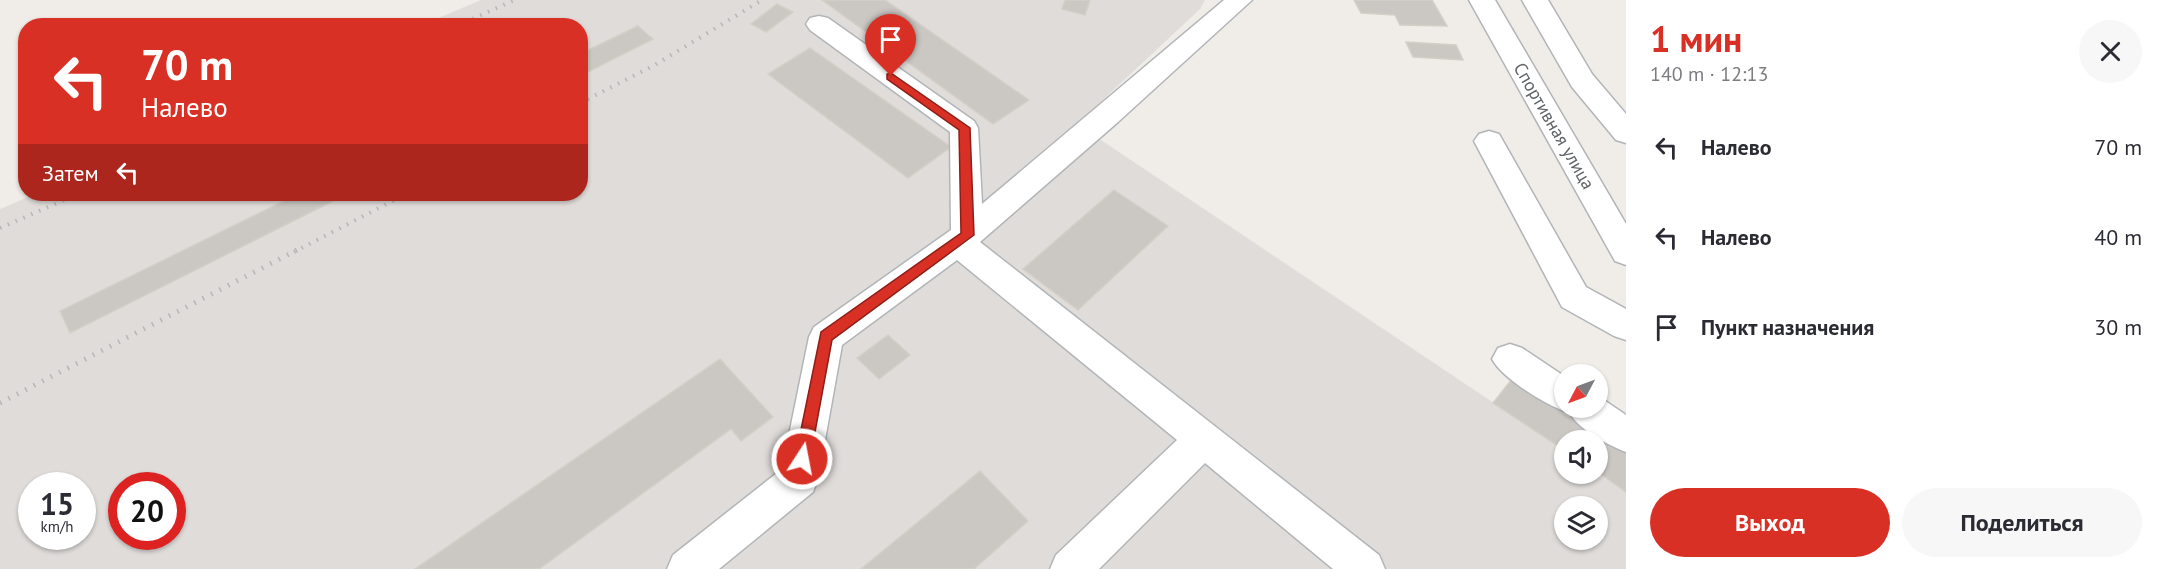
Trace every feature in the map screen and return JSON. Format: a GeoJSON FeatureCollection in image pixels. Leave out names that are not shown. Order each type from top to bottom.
{"type":"FeatureCollection","features":[{"type":"Feature","properties":{"kind":"street"},"geometry":{"type":"LineString","coordinates":[[687,569],[799,479],[826,337],[963,238],[1239,0]]}},
{"type":"Feature","properties":{"kind":"street","name":"Спортивная улица"},"geometry":{"type":"LineString","coordinates":[[1482,0],[1626,252]]}},
{"type":"Feature","properties":{"kind":"street"},"geometry":{"type":"LineString","coordinates":[[1534,0],[1582,80],[1626,133]]}},
{"type":"Feature","properties":{"kind":"street"},"geometry":{"type":"LineString","coordinates":[[819,24],[964,128],[963,238]]}},
{"type":"Feature","properties":{"kind":"street"},"geometry":{"type":"LineString","coordinates":[[1489,141],[1574,297],[1626,326]]}},
{"type":"Feature","properties":{"kind":"street"},"geometry":{"type":"LineString","coordinates":[[963,238],[1203,441],[1365,569]]}},
{"type":"Feature","properties":{"kind":"street"},"geometry":{"type":"LineString","coordinates":[[1509,359],[1554,388]]}},
{"type":"Feature","properties":{"kind":"street"},"geometry":{"type":"LineString","coordinates":[[1600,418],[1626,435]]}},
{"type":"Feature","properties":{"kind":"street"},"geometry":{"type":"LineString","coordinates":[[1070,569],[1203,441]]}},
{"type":"Feature","properties":{"kind":"shaded area"},"geometry":{"type":"Polygon","coordinates":[[[481,0],[1205,0],[1200,9],[1077,124],[1554,443],[1554,484],[1608,484],[1608,479],[1626,492],[1626,569],[0,569],[0,209],[19,201],[588,201],[588,18],[439,18],[481,0]]]}},
{"type":"Feature","properties":{"kind":"building"},"geometry":{"type":"Polygon","coordinates":[[[822,0],[885,0],[1029,100],[993,124],[822,0]]]}},
{"type":"Feature","properties":{"kind":"building"},"geometry":{"type":"Polygon","coordinates":[[[1065,0],[1090,0],[1085,15],[1062,9],[1065,0]]]}},
{"type":"Feature","properties":{"kind":"building"},"geometry":{"type":"Polygon","coordinates":[[[1354,0],[1432,0],[1447,26],[1400,25],[1395,15],[1361,13],[1354,0]]]}},
{"type":"Feature","properties":{"kind":"building"},"geometry":{"type":"Polygon","coordinates":[[[777,4],[793,12],[766,32],[751,24],[777,4]]]}},
{"type":"Feature","properties":{"kind":"building"},"geometry":{"type":"Polygon","coordinates":[[[638,26],[653,39],[588,72],[588,50],[638,26]]]}},
{"type":"Feature","properties":{"kind":"building"},"geometry":{"type":"Polygon","coordinates":[[[1406,42],[1456,45],[1463,60],[1413,57],[1406,42]]]}},
{"type":"Feature","properties":{"kind":"building"},"geometry":{"type":"Polygon","coordinates":[[[810,48],[951,147],[908,178],[768,74],[810,48]]]}},
{"type":"Feature","properties":{"kind":"building"},"geometry":{"type":"Polygon","coordinates":[[[1114,190],[1168,226],[1078,310],[1023,269],[1114,190]]]}},
{"type":"Feature","properties":{"kind":"building"},"geometry":{"type":"Polygon","coordinates":[[[284,201],[333,201],[70,333],[60,311],[284,201]]]}},
{"type":"Feature","properties":{"kind":"building"},"geometry":{"type":"Polygon","coordinates":[[[888,335],[910,355],[879,379],[857,358],[888,335]]]}},
{"type":"Feature","properties":{"kind":"building"},"geometry":{"type":"Polygon","coordinates":[[[720,359],[773,417],[741,441],[731,429],[539,569],[415,569],[720,359]]]}},
{"type":"Feature","properties":{"kind":"building"},"geometry":{"type":"Polygon","coordinates":[[[1512,379],[1554,406],[1554,418],[1572,418],[1591,430],[1554,430],[1554,443],[1493,403],[1512,379]]]}},
{"type":"Feature","properties":{"kind":"building"},"geometry":{"type":"Polygon","coordinates":[[[1608,441],[1626,453],[1626,492],[1608,479],[1608,441]]]}},
{"type":"Feature","properties":{"kind":"building"},"geometry":{"type":"Polygon","coordinates":[[[980,471],[1028,521],[974,569],[861,569],[980,471]]]}},
{"type":"Feature","properties":{"kind":"railway"},"geometry":{"type":"LineString","coordinates":[[475,18],[514,0]]}},
{"type":"Feature","properties":{"kind":"railway"},"geometry":{"type":"LineString","coordinates":[[588,99],[653,66],[762,0]]}},
{"type":"Feature","properties":{"kind":"railway"},"geometry":{"type":"LineString","coordinates":[[0,228],[62,201]]}},
{"type":"Feature","properties":{"kind":"railway"},"geometry":{"type":"LineString","coordinates":[[294,252],[392,201]]}},
{"type":"Feature","properties":{"kind":"railway"},"geometry":{"type":"LineString","coordinates":[[0,403],[297,250]]}},
{"type":"Feature","properties":{"kind":"route"},"geometry":{"type":"LineString","coordinates":[[802,459],[826,337],[967,235],[964,128],[891,76]]}}]}
